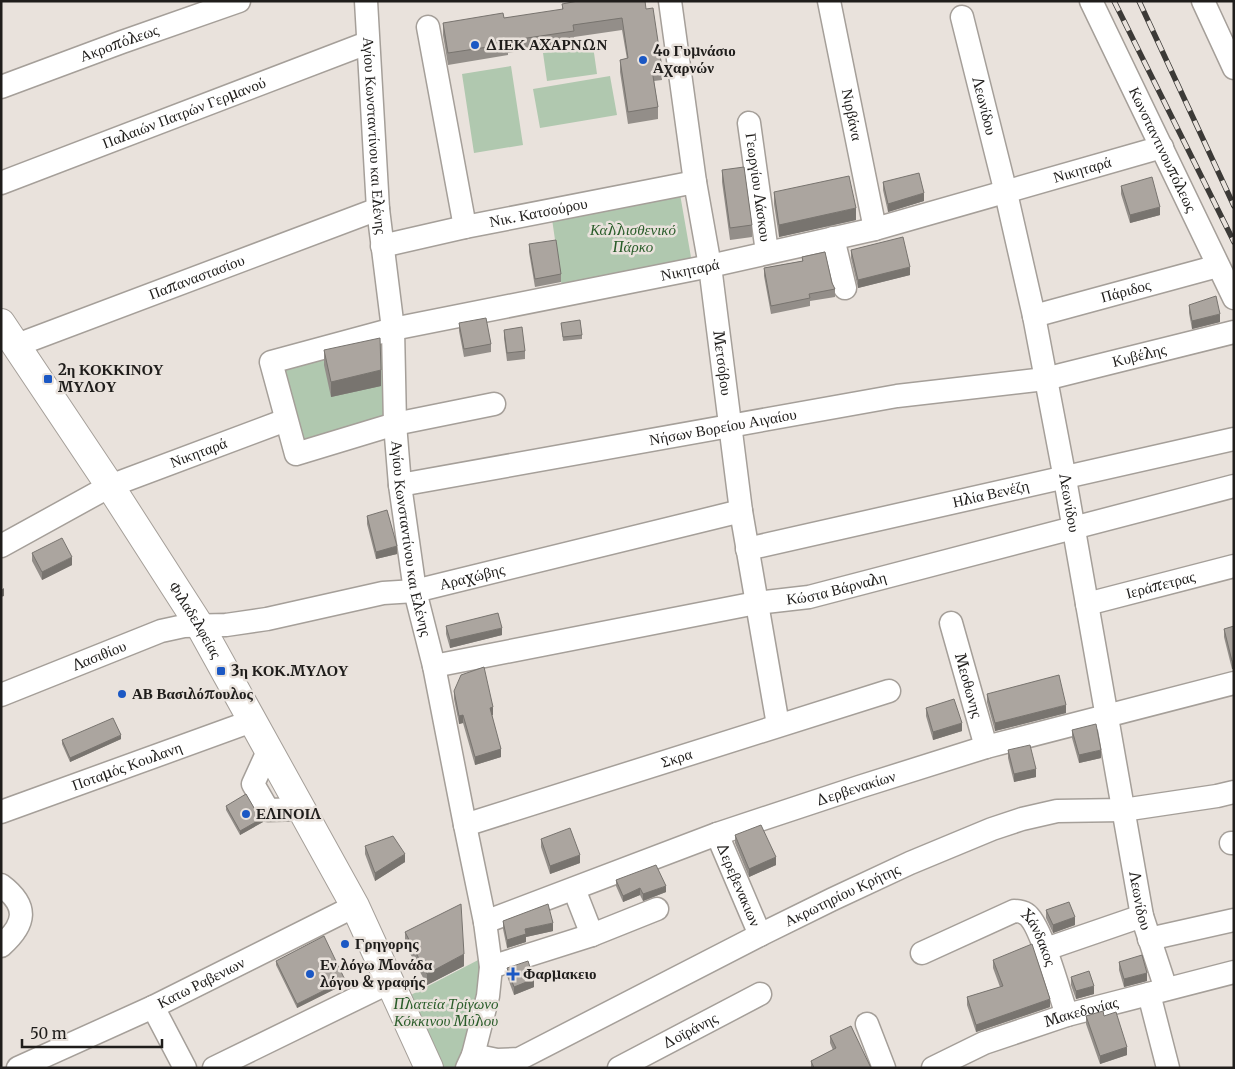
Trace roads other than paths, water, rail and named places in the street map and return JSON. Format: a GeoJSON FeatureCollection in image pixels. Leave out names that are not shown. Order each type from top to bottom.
{"type":"FeatureCollection","features":[{"type":"Feature","properties":{"kind":"main road","name":"Φιλαδελφείας"},"geometry":{"type":"LineString","coordinates":[[1,323],[110,486],[200,626],[355,906],[429,1068]]}},
{"type":"Feature","properties":{"kind":"street","name":"Ακροπόλεως"},"geometry":{"type":"LineString","coordinates":[[1,87],[239,1]]}},
{"type":"Feature","properties":{"kind":"street","name":"Αγίου Κωνσταντίνου και Ελένης"},"geometry":{"type":"LineString","coordinates":[[366,1],[378,210],[394,329],[395,424],[400,485],[415,591],[434,666],[485,922],[491,967],[488,996],[470,1061]]}},
{"type":"Feature","properties":{"kind":"street","name":"Μετσόβου"},"geometry":{"type":"LineString","coordinates":[[670,1],[694,182],[710,266],[741,511],[778,725]]}},
{"type":"Feature","properties":{"kind":"street","name":"Νιρβάνα"},"geometry":{"type":"LineString","coordinates":[[829,1],[875,229]]}},
{"type":"Feature","properties":{"kind":"street","name":"Κωνσταντινουπόλεως"},"geometry":{"type":"LineString","coordinates":[[1091,1],[1234,298]]}},
{"type":"Feature","properties":{"kind":"street"},"geometry":{"type":"LineString","coordinates":[[1203,1],[1234,68]]}},
{"type":"Feature","properties":{"kind":"street","name":"Λεωνίδου"},"geometry":{"type":"LineString","coordinates":[[962,17],[1006,193],[1034,316],[1066,479],[1142,916],[1149,939],[1168,1068]]}},
{"type":"Feature","properties":{"kind":"street"},"geometry":{"type":"LineString","coordinates":[[428,28],[465,227]]}},
{"type":"Feature","properties":{"kind":"street","name":"Παλαιών Πατρών Γερμανού"},"geometry":{"type":"LineString","coordinates":[[1,183],[367,43]]}},
{"type":"Feature","properties":{"kind":"street","name":"Γεωργίου Λάσκου"},"geometry":{"type":"LineString","coordinates":[[749,123],[767,252]]}},
{"type":"Feature","properties":{"kind":"street","name":"Νικηταρά"},"geometry":{"type":"LineString","coordinates":[[395,424],[296,454],[271,362],[394,329],[710,266],[875,229],[1162,148]]}},
{"type":"Feature","properties":{"kind":"street","name":"Νικ. Κατσούρου"},"geometry":{"type":"LineString","coordinates":[[382,246],[465,227],[694,182]]}},
{"type":"Feature","properties":{"kind":"street","name":"Παπαναστασίου"},"geometry":{"type":"LineString","coordinates":[[17,345],[378,210]]}},
{"type":"Feature","properties":{"kind":"street"},"geometry":{"type":"LineString","coordinates":[[834,238],[845,288]]}},
{"type":"Feature","properties":{"kind":"street","name":"Πάριδος"},"geometry":{"type":"LineString","coordinates":[[1034,316],[1218,266]]}},
{"type":"Feature","properties":{"kind":"street","name":"Κυβέλης"},"geometry":{"type":"LineString","coordinates":[[1045,379],[1234,332]]}},
{"type":"Feature","properties":{"kind":"street","name":"Νήσων Βορείου Αιγαίου"},"geometry":{"type":"LineString","coordinates":[[400,485],[897,396],[1045,379]]}},
{"type":"Feature","properties":{"kind":"street"},"geometry":{"type":"LineString","coordinates":[[395,424],[494,404]]}},
{"type":"Feature","properties":{"kind":"street","name":"Νικηταρά"},"geometry":{"type":"LineString","coordinates":[[1,546],[110,486],[286,420]]}},
{"type":"Feature","properties":{"kind":"street","name":"Ηλία Βενέζη"},"geometry":{"type":"LineString","coordinates":[[747,549],[1066,479],[1234,439]]}},
{"type":"Feature","properties":{"kind":"street","name":"Κώστα Βάρναλη"},"geometry":{"type":"LineString","coordinates":[[434,666],[756,603],[809,597],[1234,486]]}},
{"type":"Feature","properties":{"kind":"street","name":"Αραχώβης"},"geometry":{"type":"LineString","coordinates":[[200,626],[226,625],[267,619],[384,593],[415,591],[741,511]]}},
{"type":"Feature","properties":{"kind":"street","name":"Ιεράπετρας"},"geometry":{"type":"LineString","coordinates":[[1087,604],[1234,566]]}},
{"type":"Feature","properties":{"kind":"street","name":"Μεοθωνης"},"geometry":{"type":"LineString","coordinates":[[951,623],[986,747]]}},
{"type":"Feature","properties":{"kind":"street","name":"Λασιθίου"},"geometry":{"type":"LineString","coordinates":[[1,695],[161,631],[184,626],[200,626]]}},
{"type":"Feature","properties":{"kind":"street","name":"Δερβενακίων"},"geometry":{"type":"LineString","coordinates":[[485,922],[717,834],[986,747],[1234,682]]}},
{"type":"Feature","properties":{"kind":"street","name":"Σκρα"},"geometry":{"type":"LineString","coordinates":[[465,825],[778,725],[889,692]]}},
{"type":"Feature","properties":{"kind":"street","name":"Ποταμός Κουλανη"},"geometry":{"type":"LineString","coordinates":[[1,812],[252,721]]}},
{"type":"Feature","properties":{"kind":"street","name":"Ακρωτηρίου Κρήτης"},"geometry":{"type":"LineString","coordinates":[[470,1061],[537,1060],[760,935],[910,863],[992,828],[1057,811],[1123,810],[1234,792]]}},
{"type":"Feature","properties":{"kind":"street","name":"Δερεβενακιων"},"geometry":{"type":"LineString","coordinates":[[717,834],[760,935]]}},
{"type":"Feature","properties":{"kind":"street"},"geometry":{"type":"LineString","coordinates":[[1,885],[16,898],[22,911],[22,919],[8,940],[1,946]]}},
{"type":"Feature","properties":{"kind":"street"},"geometry":{"type":"LineString","coordinates":[[574,889],[592,935]]}},
{"type":"Feature","properties":{"kind":"street","name":"Κατω Ραβενιων"},"geometry":{"type":"LineString","coordinates":[[18,1068],[153,1006],[355,906]]}},
{"type":"Feature","properties":{"kind":"street"},"geometry":{"type":"LineString","coordinates":[[491,967],[592,935],[657,909]]}},
{"type":"Feature","properties":{"kind":"street","name":"Χάνδακος"},"geometry":{"type":"LineString","coordinates":[[922,953],[1014,911],[1027,914],[1034,923],[1046,949],[1066,1015]]}},
{"type":"Feature","properties":{"kind":"street"},"geometry":{"type":"LineString","coordinates":[[1046,949],[1142,916]]}},
{"type":"Feature","properties":{"kind":"street"},"geometry":{"type":"LineString","coordinates":[[1149,939],[1234,920]]}},
{"type":"Feature","properties":{"kind":"street","name":"Μακεδονίας"},"geometry":{"type":"LineString","coordinates":[[933,1068],[984,1043],[1066,1015],[1234,972]]}},
{"type":"Feature","properties":{"kind":"street"},"geometry":{"type":"LineString","coordinates":[[214,1068],[390,982]]}},
{"type":"Feature","properties":{"kind":"street","name":"Δοϊράνης"},"geometry":{"type":"LineString","coordinates":[[619,1068],[760,994]]}},
{"type":"Feature","properties":{"kind":"street"},"geometry":{"type":"LineString","coordinates":[[153,1006],[185,1068]]}},
{"type":"Feature","properties":{"kind":"street"},"geometry":{"type":"LineString","coordinates":[[867,1024],[884,1068]]}},
{"type":"Feature","properties":{"kind":"railway"},"geometry":{"type":"LineString","coordinates":[[1114,1],[1234,242]]}},
{"type":"Feature","properties":{"kind":"railway"},"geometry":{"type":"LineString","coordinates":[[1139,1],[1234,206]]}},
{"type":"Feature","properties":{"kind":"place","name":"ΔΙΕΚ ΑΧΑΡΝΩΝ"},"geometry":{"type":"Point","coordinates":[475,45]}},
{"type":"Feature","properties":{"kind":"place","name":"4ο Γυμνάσιο Αχαρνών"},"geometry":{"type":"Point","coordinates":[643,60]}},
{"type":"Feature","properties":{"kind":"place","name":"2η ΚΟΚΚΙΝΟΥ ΜΥΛΟΥ"},"geometry":{"type":"Point","coordinates":[48,379]}},
{"type":"Feature","properties":{"kind":"place","name":"3η ΚΟΚ.ΜΥΛΟΥ"},"geometry":{"type":"Point","coordinates":[221,671]}},
{"type":"Feature","properties":{"kind":"place","name":"ΑΒ Βασιλόπουλος"},"geometry":{"type":"Point","coordinates":[122,694]}},
{"type":"Feature","properties":{"kind":"place","name":"ΕΛΙΝΟΙΛ"},"geometry":{"type":"Point","coordinates":[246,814]}},
{"type":"Feature","properties":{"kind":"place","name":"Γρηγορης"},"geometry":{"type":"Point","coordinates":[345,944]}},
{"type":"Feature","properties":{"kind":"place","name":"Εν λόγω Μονάδα λόγου & γραφής"},"geometry":{"type":"Point","coordinates":[310,974]}},
{"type":"Feature","properties":{"kind":"place","name":"Φαρμακειο"},"geometry":{"type":"Point","coordinates":[513,974]}},
{"type":"Feature","properties":{"kind":"park label","name":"Καλλισθενικό Πάρκο"},"geometry":{"type":"Point","coordinates":[633,238]}},
{"type":"Feature","properties":{"kind":"park label","name":"Πλατεία Τρίγωνο Κόκκινου Μύλου"},"geometry":{"type":"Point","coordinates":[446,1012]}}]}
